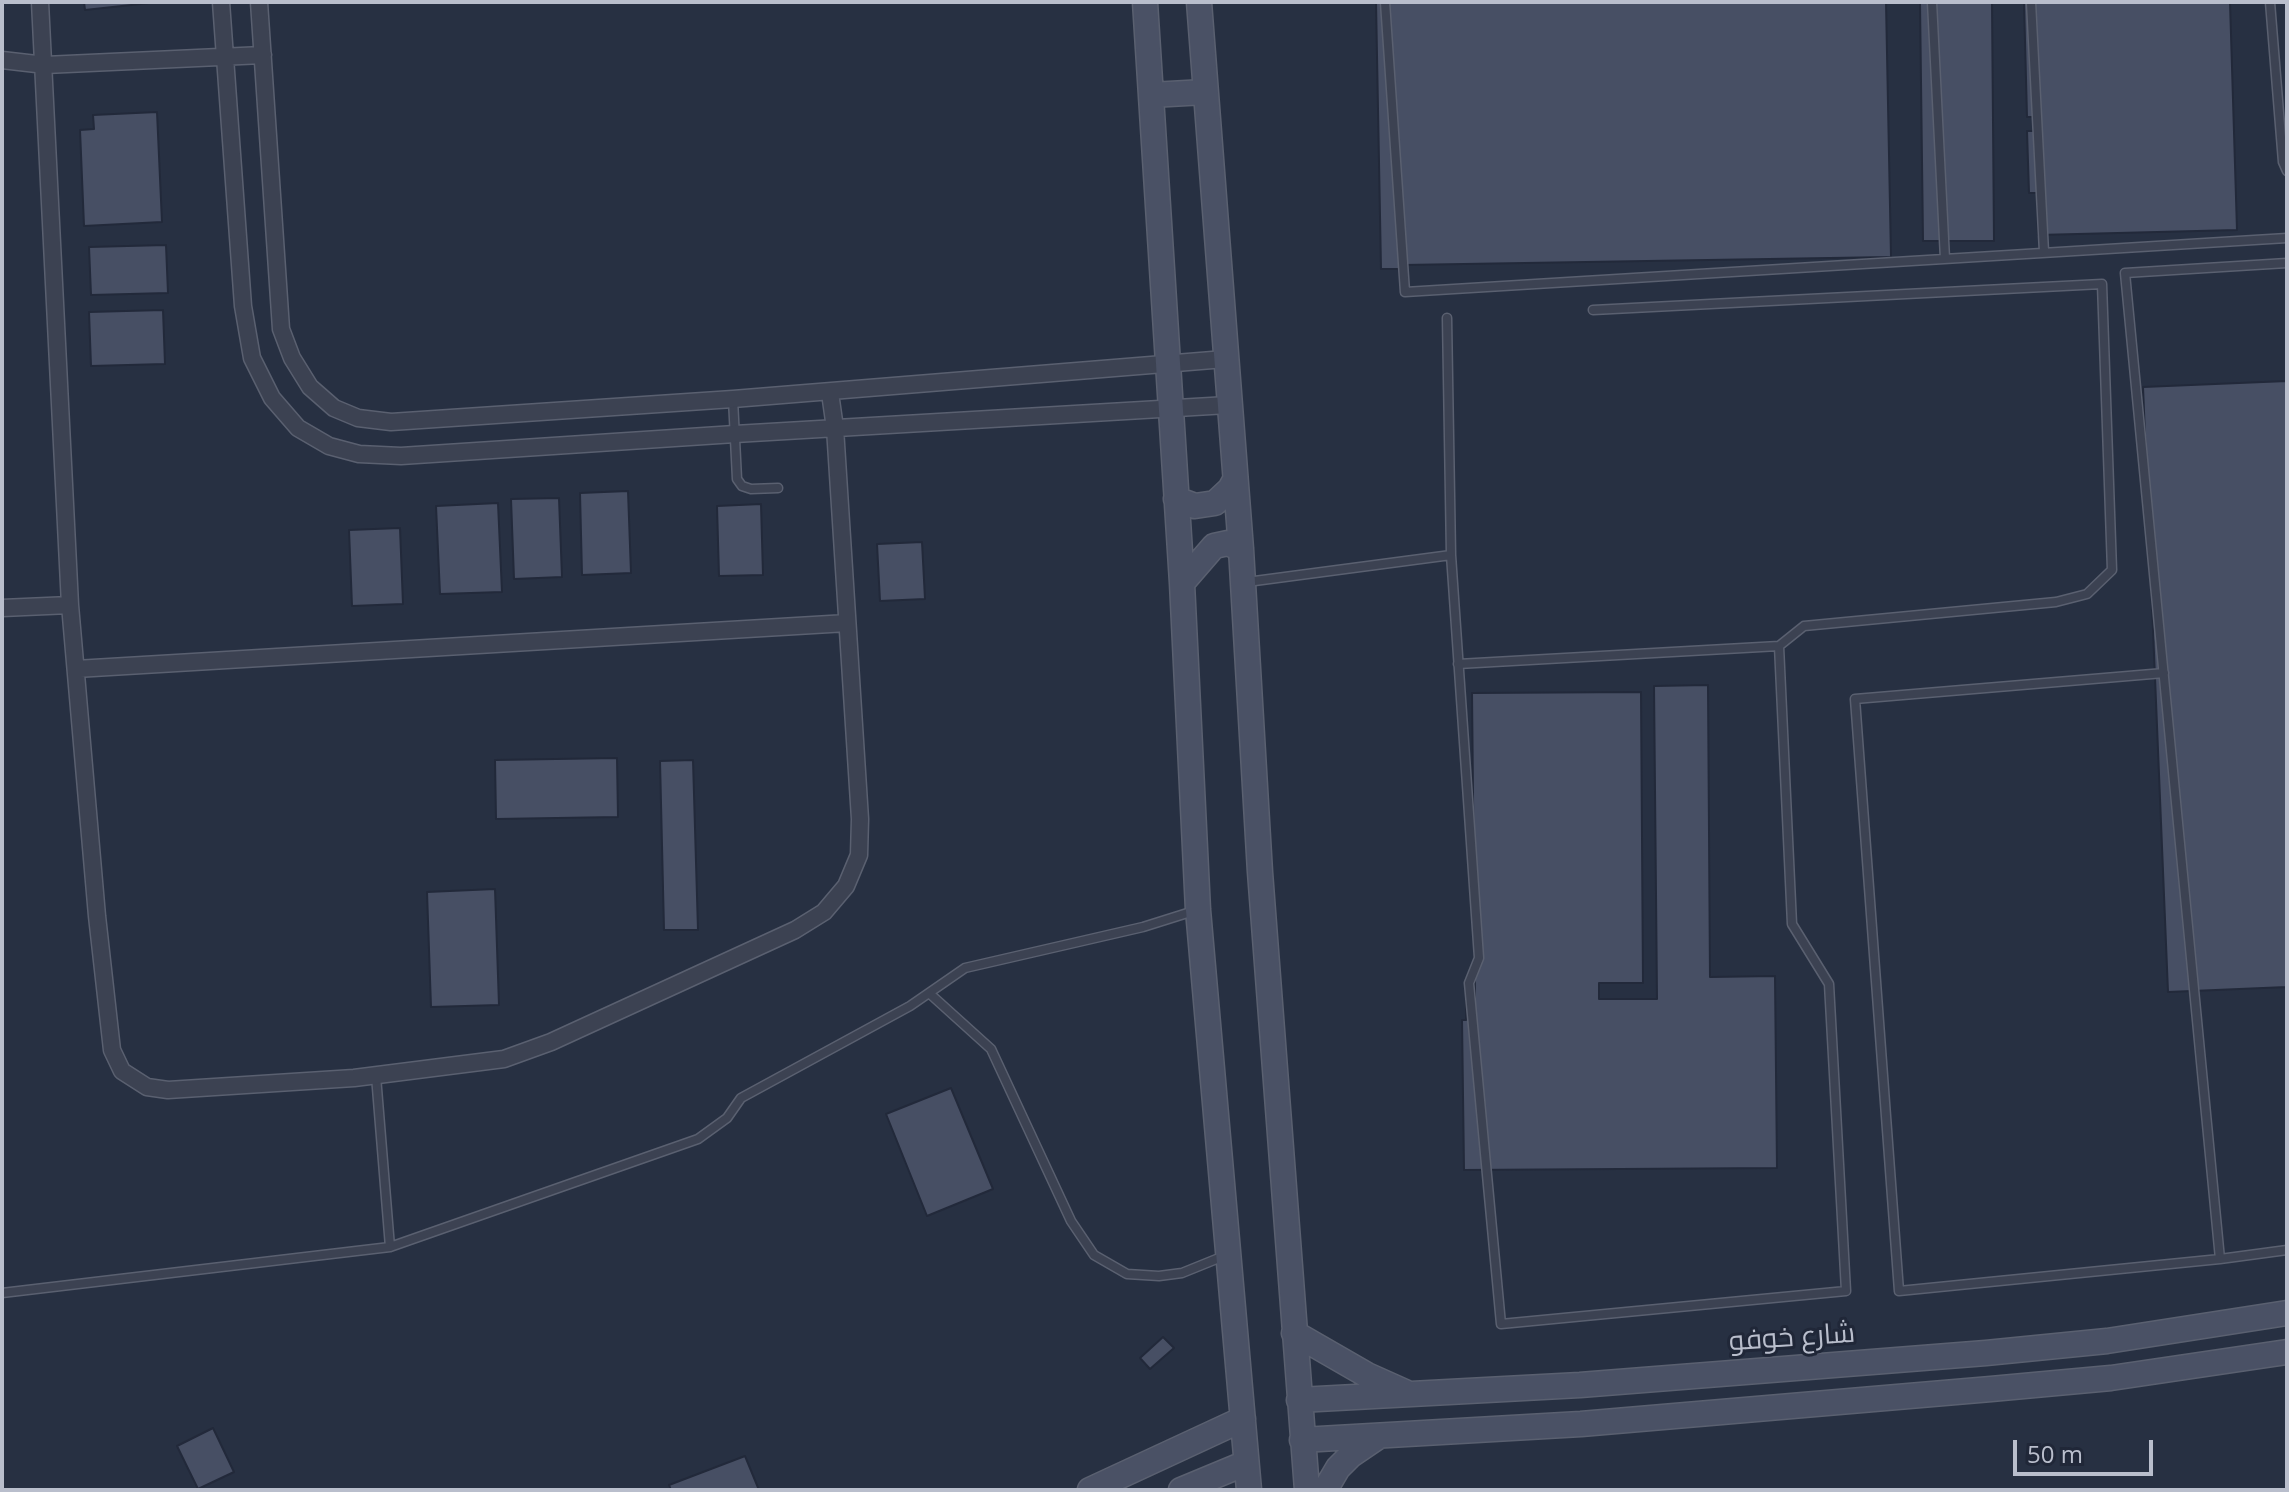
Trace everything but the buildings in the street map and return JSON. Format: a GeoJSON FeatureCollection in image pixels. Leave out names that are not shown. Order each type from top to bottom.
{"type":"FeatureCollection","features":[{"type":"Feature","properties":{"kind":"street"},"geometry":{"type":"LineString","coordinates":[[40,2],[70,605],[102,961],[112,1050],[122,1071],[147,1087],[168,1090],[376,1076],[504,1059],[565,1035],[795,930],[824,912],[846,886],[859,855],[860,819],[835,428],[830,393]]}},
{"type":"Feature","properties":{"kind":"street"},"geometry":{"type":"LineString","coordinates":[[221,2],[243,306],[252,358],[272,398],[298,428],[329,446],[359,454],[401,456],[1228,405]]}},
{"type":"Feature","properties":{"kind":"street"},"geometry":{"type":"LineString","coordinates":[[259,2],[281,329],[292,358],[310,387],[334,408],[358,418],[391,422],[830,393],[1225,359]]}},
{"type":"Feature","properties":{"kind":"street"},"geometry":{"type":"LineString","coordinates":[[1145,2],[1182,583],[1198,910],[1249,1490]]}},
{"type":"Feature","properties":{"kind":"street"},"geometry":{"type":"LineString","coordinates":[[1199,2],[1307,1490]]}},
{"type":"Feature","properties":{"kind":"street"},"geometry":{"type":"LineString","coordinates":[[2,60],[45,65],[263,55]]}},
{"type":"Feature","properties":{"kind":"street"},"geometry":{"type":"LineString","coordinates":[[1151,95],[1205,92]]}},
{"type":"Feature","properties":{"kind":"street"},"geometry":{"type":"LineString","coordinates":[[1176,499],[1195,506],[1215,503],[1235,480]]}},
{"type":"Feature","properties":{"kind":"street"},"geometry":{"type":"LineString","coordinates":[[1182,583],[1214,546],[1228,543],[1241,549]]}},
{"type":"Feature","properties":{"kind":"street"},"geometry":{"type":"LineString","coordinates":[[2,608],[70,605]]}},
{"type":"Feature","properties":{"kind":"street"},"geometry":{"type":"LineString","coordinates":[[76,669],[847,623]]}},
{"type":"Feature","properties":{"kind":"street","name":"شارع خوفو"},"geometry":{"type":"LineString","coordinates":[[1299,1400],[1580,1385],[1986,1353],[2107,1341],[2287,1313]]}},
{"type":"Feature","properties":{"kind":"street"},"geometry":{"type":"LineString","coordinates":[[1294,1333],[1367,1375],[1407,1393]]}},
{"type":"Feature","properties":{"kind":"street"},"geometry":{"type":"LineString","coordinates":[[1302,1440],[1581,1424],[2111,1378],[2287,1352]]}},
{"type":"Feature","properties":{"kind":"street"},"geometry":{"type":"LineString","coordinates":[[1090,1490],[1243,1419]]}},
{"type":"Feature","properties":{"kind":"street"},"geometry":{"type":"LineString","coordinates":[[1325,1490],[1338,1468],[1351,1455],[1379,1436]]}},
{"type":"Feature","properties":{"kind":"street"},"geometry":{"type":"LineString","coordinates":[[1181,1490],[1246,1463]]}},
{"type":"Feature","properties":{"kind":"lane"},"geometry":{"type":"LineString","coordinates":[[1385,2],[1405,292],[2287,238]]}},
{"type":"Feature","properties":{"kind":"lane"},"geometry":{"type":"LineString","coordinates":[[1932,2],[1945,259]]}},
{"type":"Feature","properties":{"kind":"lane"},"geometry":{"type":"LineString","coordinates":[[2031,2],[2044,252]]}},
{"type":"Feature","properties":{"kind":"lane"},"geometry":{"type":"LineString","coordinates":[[2270,2],[2283,162],[2287,171]]}},
{"type":"Feature","properties":{"kind":"lane"},"geometry":{"type":"LineString","coordinates":[[2220,1259],[2125,273],[2287,263]]}},
{"type":"Feature","properties":{"kind":"lane"},"geometry":{"type":"LineString","coordinates":[[1458,664],[1779,646],[1804,626],[2056,602],[2087,594],[2112,570],[2102,284],[1593,310]]}},
{"type":"Feature","properties":{"kind":"lane"},"geometry":{"type":"LineString","coordinates":[[1447,318],[1451,555],[1479,958],[1469,983],[1501,1324],[1846,1291],[1829,984],[1792,924],[1779,646]]}},
{"type":"Feature","properties":{"kind":"lane"},"geometry":{"type":"LineString","coordinates":[[733,399],[737,479],[742,486],[751,489],[778,488]]}},
{"type":"Feature","properties":{"kind":"lane"},"geometry":{"type":"LineString","coordinates":[[1242,583],[1451,555]]}},
{"type":"Feature","properties":{"kind":"lane"},"geometry":{"type":"LineString","coordinates":[[2164,673],[1855,699],[1899,1291],[2287,1250]]}},
{"type":"Feature","properties":{"kind":"lane"},"geometry":{"type":"LineString","coordinates":[[2,1293],[390,1247],[698,1139],[727,1118],[741,1098],[910,1006],[965,968],[1143,927],[1198,910]]}},
{"type":"Feature","properties":{"kind":"lane"},"geometry":{"type":"LineString","coordinates":[[929,993],[991,1049],[1071,1221],[1094,1255],[1127,1274],[1159,1276],[1182,1273],[1228,1254]]}},
{"type":"Feature","properties":{"kind":"lane"},"geometry":{"type":"LineString","coordinates":[[376,1076],[390,1247]]}}]}
